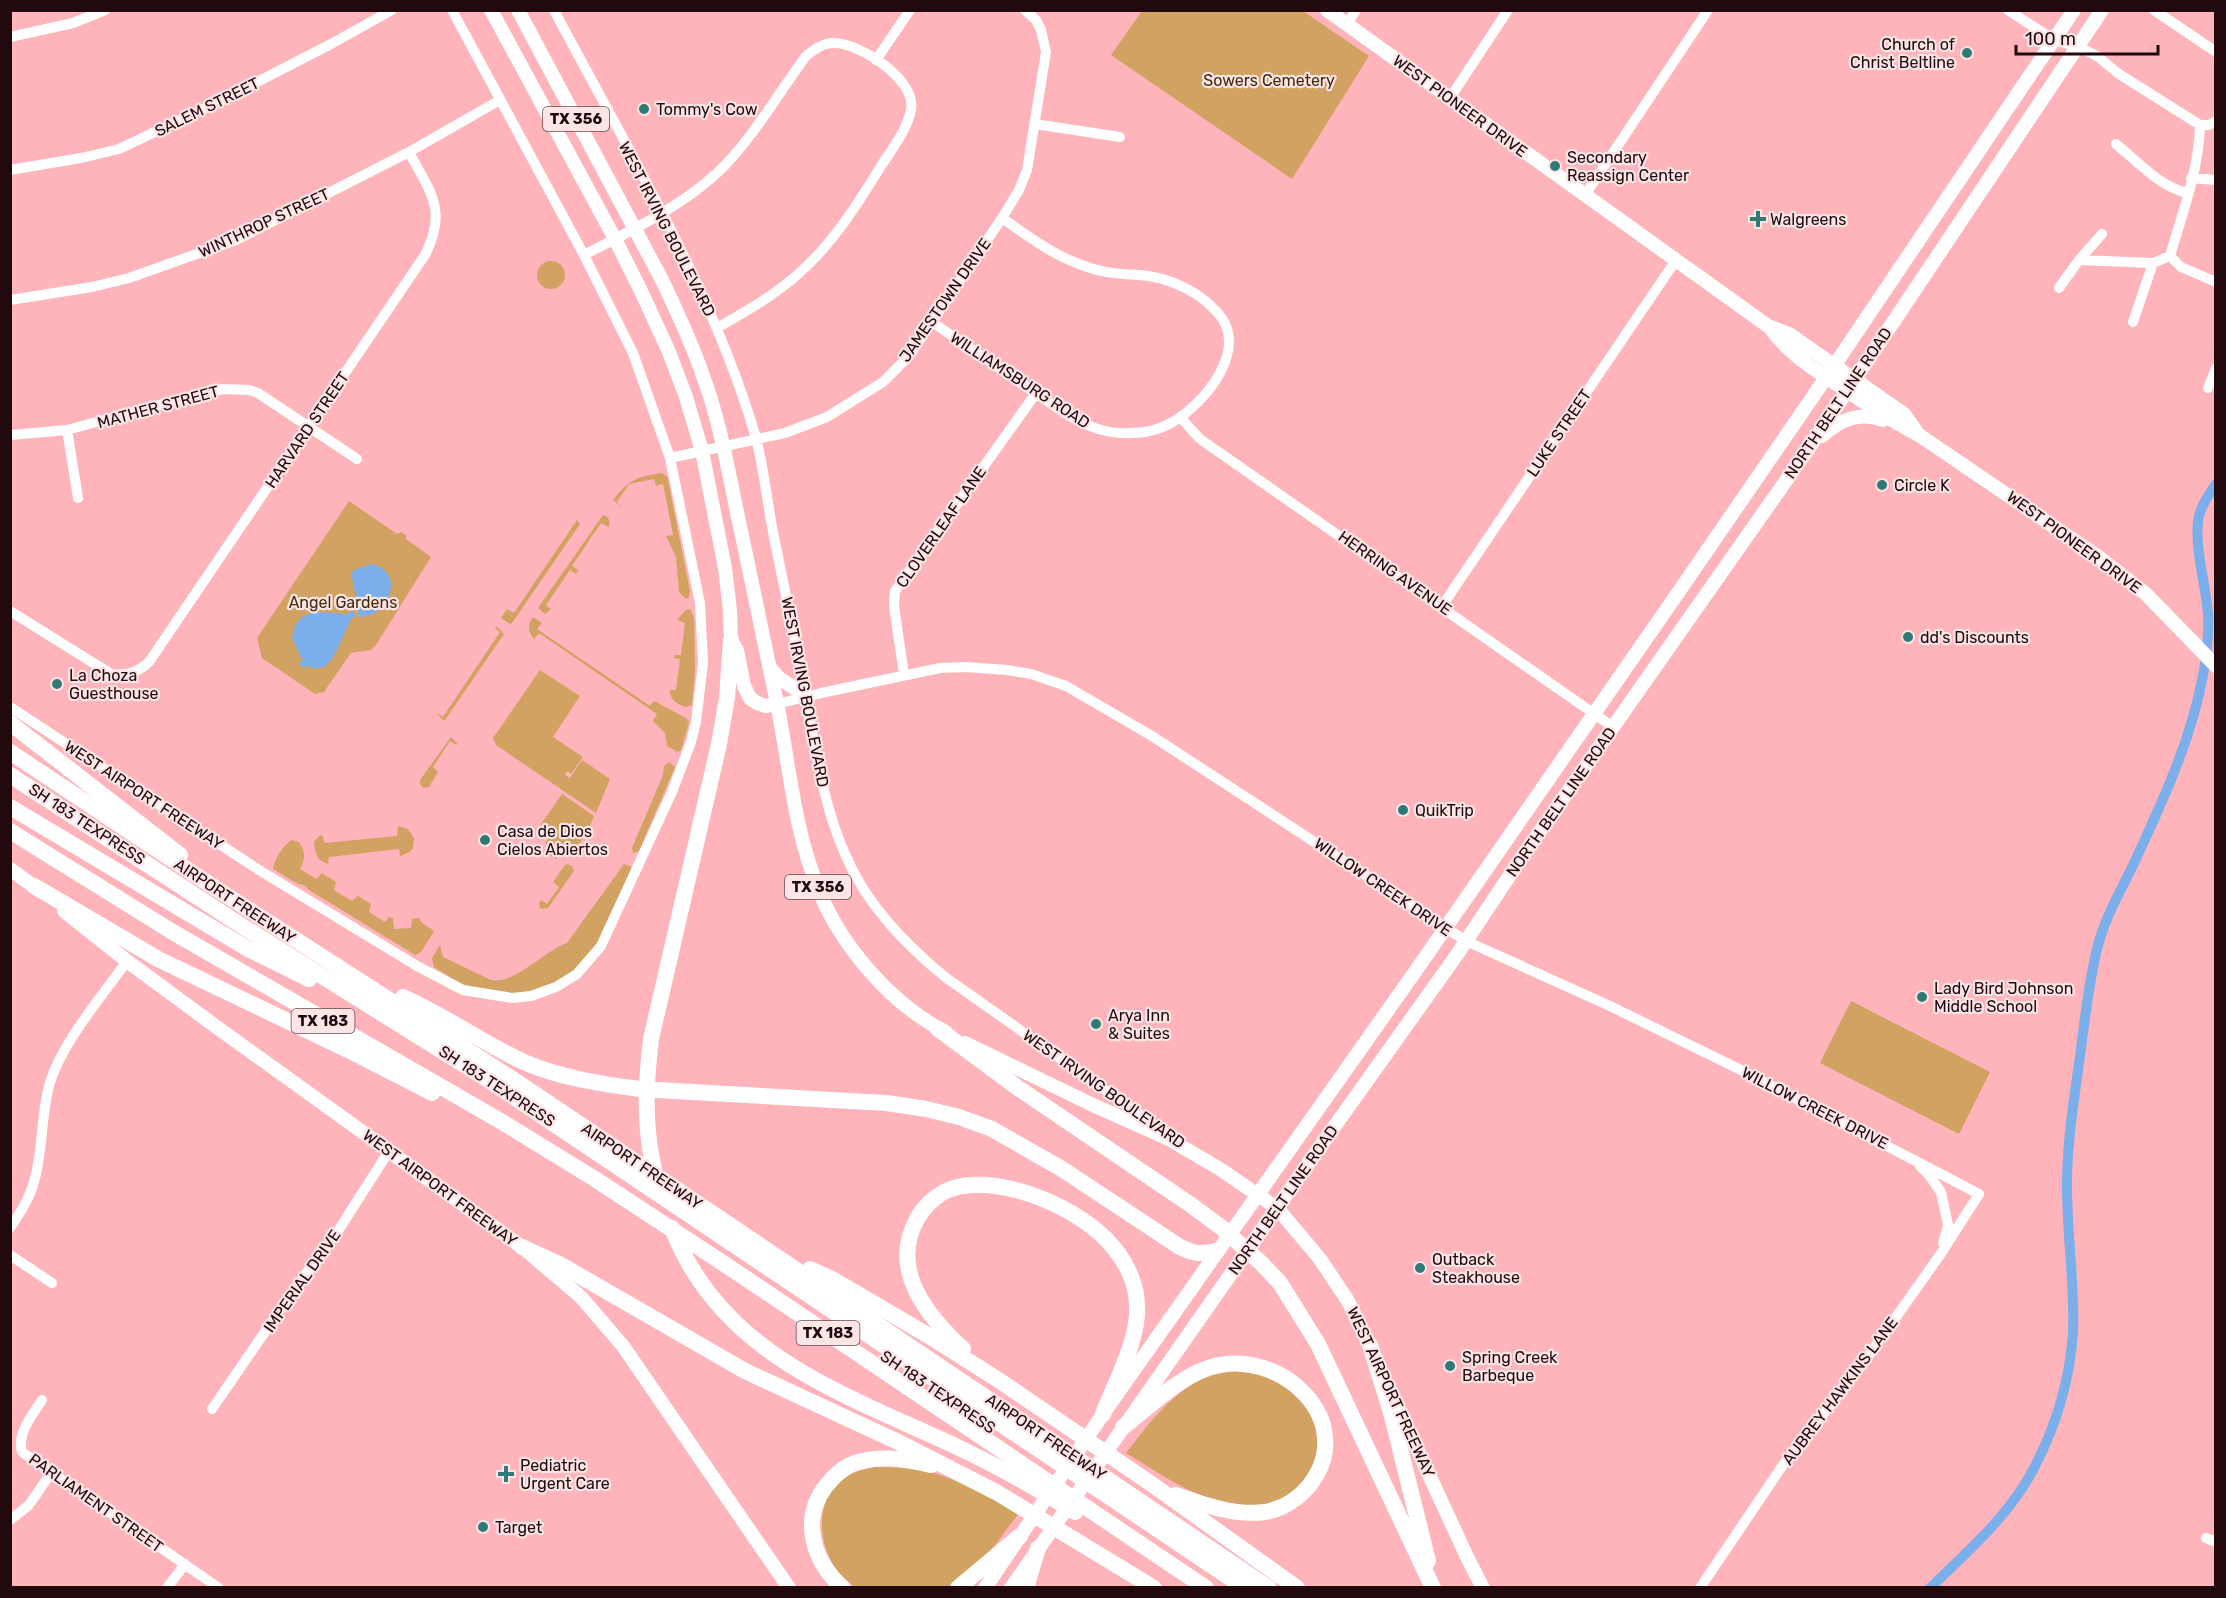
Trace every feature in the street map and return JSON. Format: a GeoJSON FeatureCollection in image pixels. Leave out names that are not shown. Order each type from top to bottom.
{"type":"FeatureCollection","features":[{"type":"Feature","properties":{"kind":"highway"},"geometry":{"type":"LineString","coordinates":[[730,640],[727,698],[719,744],[651,1039],[646,1077],[646,1125],[654,1171],[661,1199],[675,1237],[693,1271],[714,1299],[757,1343],[807,1377],[953,1445],[1023,1451],[1230,1587]]}},
{"type":"Feature","properties":{"kind":"highway"},"geometry":{"type":"LineString","coordinates":[[10,723],[173,848],[209,884]]}},
{"type":"Feature","properties":{"kind":"highway","name":"AIRPORT FREEWAY"},"geometry":{"type":"LineString","coordinates":[[10,752],[209,884],[511,1078],[765,1249],[1023,1451]]}},
{"type":"Feature","properties":{"kind":"highway","name":"SH 183 TEXPRESS"},"geometry":{"type":"LineString","coordinates":[[10,775],[242,926],[490,1081],[1023,1451]]}},
{"type":"Feature","properties":{"kind":"highway","name":"SH 183 TEXPRESS"},"geometry":{"type":"LineString","coordinates":[[10,786],[530,1118],[1023,1451]]}},
{"type":"Feature","properties":{"kind":"highway"},"geometry":{"type":"LineString","coordinates":[[10,807],[248,949],[309,979]]}},
{"type":"Feature","properties":{"kind":"highway","name":"AIRPORT FREEWAY"},"geometry":{"type":"LineString","coordinates":[[10,831],[266,988],[497,1119],[1023,1451],[1114,1511],[1269,1587]]}},
{"type":"Feature","properties":{"kind":"highway"},"geometry":{"type":"LineString","coordinates":[[34,886],[158,959],[348,1050],[433,1094],[497,1119]]}},
{"type":"Feature","properties":{"kind":"highway"},"geometry":{"type":"LineString","coordinates":[[354,976],[417,1003],[527,1063],[561,1075],[601,1084],[640,1089],[887,1103],[959,1117],[992,1129],[1026,1147],[1180,1247],[1194,1253],[1205,1254],[1221,1246]]}},
{"type":"Feature","properties":{"kind":"highway"},"geometry":{"type":"LineString","coordinates":[[937,1028],[1018,1088],[1199,1210],[1261,1263],[1280,1284],[1318,1344],[1435,1587]]}},
{"type":"Feature","properties":{"kind":"highway"},"geometry":{"type":"LineString","coordinates":[[1000,1381],[936,1321],[914,1289],[909,1272],[907,1253],[910,1232],[920,1213],[934,1199],[952,1188],[974,1184],[997,1185],[1048,1202],[1096,1230],[1114,1247],[1126,1265],[1134,1285],[1137,1307],[1134,1329],[1103,1414]]}},
{"type":"Feature","properties":{"kind":"highway"},"geometry":{"type":"LineString","coordinates":[[522,1247],[561,1265],[746,1371],[996,1492],[1154,1587]]}},
{"type":"Feature","properties":{"kind":"highway"},"geometry":{"type":"LineString","coordinates":[[765,1249],[841,1285],[929,1336],[1000,1381],[1154,1485],[1297,1587]]}},
{"type":"Feature","properties":{"kind":"highway"},"geometry":{"type":"LineString","coordinates":[[1370,1346],[1392,1416],[1435,1587]]}},
{"type":"Feature","properties":{"kind":"highway"},"geometry":{"type":"LineString","coordinates":[[1122,1427],[1192,1374],[1230,1363],[1252,1363],[1291,1380],[1308,1396],[1318,1412],[1324,1428],[1325,1445],[1322,1463],[1314,1479],[1302,1494],[1285,1505],[1266,1511],[1226,1510],[1187,1499],[1154,1485]]}},
{"type":"Feature","properties":{"kind":"highway"},"geometry":{"type":"LineString","coordinates":[[843,1587],[832,1579],[821,1563],[813,1543],[814,1507],[822,1491],[834,1476],[848,1466],[864,1460],[882,1458],[924,1463],[962,1474]]}},
{"type":"Feature","properties":{"kind":"highway"},"geometry":{"type":"LineString","coordinates":[[1114,1511],[1245,1587]]}},
{"type":"Feature","properties":{"kind":"highway","name":"AIRPORT FREEWAY"},"geometry":{"type":"LineString","coordinates":[[1114,1511],[1166,1560],[1206,1587]]}},
{"type":"Feature","properties":{"kind":"highway"},"geometry":{"type":"LineString","coordinates":[[958,1587],[1020,1536]]}},
{"type":"Feature","properties":{"kind":"highway"},"geometry":{"type":"LineString","coordinates":[[1026,1587],[1038,1548]]}},
{"type":"Feature","properties":{"kind":"highway"},"geometry":{"type":"LineString","coordinates":[[1127,1571],[1145,1587]]}},
{"type":"Feature","properties":{"kind":"main road","name":"TX 356"},"geometry":{"type":"LineString","coordinates":[[491,10],[615,239],[669,352],[686,397],[702,451],[724,568],[730,611],[730,640]]}},
{"type":"Feature","properties":{"kind":"main road","name":"WEST IRVING BOULEVARD"},"geometry":{"type":"LineString","coordinates":[[518,10],[662,280],[704,377],[723,445],[777,704],[799,833],[821,895],[837,926],[863,963],[902,1002],[937,1028],[1025,1073],[1191,1151],[1278,1209]]}},
{"type":"Feature","properties":{"kind":"main road","name":"WEST PIONEER DRIVE"},"geometry":{"type":"LineString","coordinates":[[1327,10],[1768,326],[1789,334],[1830,372],[1904,414],[1919,435]]}},
{"type":"Feature","properties":{"kind":"main road","name":"NORTH BELT LINE ROAD"},"geometry":{"type":"LineString","coordinates":[[985,1587],[1103,1414],[1594,714],[1830,372],[2074,10]]}},
{"type":"Feature","properties":{"kind":"main road","name":"NORTH BELT LINE ROAD"},"geometry":{"type":"LineString","coordinates":[[1011,1587],[1466,941],[1526,850],[1811,445],[2102,10]]}},
{"type":"Feature","properties":{"kind":"main road"},"geometry":{"type":"LineString","coordinates":[[1953,190],[1972,206]]}},
{"type":"Feature","properties":{"kind":"main road","name":"WEST PIONEER DRIVE"},"geometry":{"type":"LineString","coordinates":[[1850,385],[1894,423],[1919,435],[2100,558],[2146,594],[2216,666]]}},
{"type":"Feature","properties":{"kind":"main road"},"geometry":{"type":"LineString","coordinates":[[1811,445],[1837,423],[1849,418],[1874,417],[1894,423]]}},
{"type":"Feature","properties":{"kind":"main road"},"geometry":{"type":"LineString","coordinates":[[730,640],[737,650],[744,686],[750,698],[766,706],[777,704]]}},
{"type":"Feature","properties":{"kind":"main road"},"geometry":{"type":"LineString","coordinates":[[769,666],[779,678],[806,696]]}},
{"type":"Feature","properties":{"kind":"main road","name":"WEST AIRPORT FREEWAY"},"geometry":{"type":"LineString","coordinates":[[10,869],[127,961],[522,1247],[581,1297],[623,1346],[789,1587]]}},
{"type":"Feature","properties":{"kind":"main road","name":"WEST AIRPORT FREEWAY"},"geometry":{"type":"LineString","coordinates":[[1278,1209],[1317,1254],[1348,1301],[1483,1587]]}},
{"type":"Feature","properties":{"kind":"street"},"geometry":{"type":"LineString","coordinates":[[10,37],[73,23],[105,10]]}},
{"type":"Feature","properties":{"kind":"street","name":"SALEM STREET"},"geometry":{"type":"LineString","coordinates":[[10,170],[119,149],[331,45],[392,10]]}},
{"type":"Feature","properties":{"kind":"street"},"geometry":{"type":"LineString","coordinates":[[452,10],[584,255],[633,353],[670,458]]}},
{"type":"Feature","properties":{"kind":"street","name":"WEST IRVING BOULEVARD"},"geometry":{"type":"LineString","coordinates":[[554,10],[662,213],[717,328],[756,440],[825,795],[845,855],[873,903],[891,927],[920,957],[1191,1151]]}},
{"type":"Feature","properties":{"kind":"street"},"geometry":{"type":"LineString","coordinates":[[876,60],[910,10]]}},
{"type":"Feature","properties":{"kind":"street","name":"JAMESTOWN DRIVE"},"geometry":{"type":"LineString","coordinates":[[670,458],[723,445],[756,440],[799,428],[827,417],[870,392],[901,366],[1002,218],[1019,190],[1027,170],[1046,52],[1036,20],[1025,10]]}},
{"type":"Feature","properties":{"kind":"street"},"geometry":{"type":"LineString","coordinates":[[1347,24],[1356,10]]}},
{"type":"Feature","properties":{"kind":"street"},"geometry":{"type":"LineString","coordinates":[[1450,98],[1508,10]]}},
{"type":"Feature","properties":{"kind":"street"},"geometry":{"type":"LineString","coordinates":[[1585,195],[1708,10]]}},
{"type":"Feature","properties":{"kind":"street"},"geometry":{"type":"LineString","coordinates":[[2008,10],[2054,40],[2079,47],[2097,56],[2119,74],[2200,125],[2209,125],[2216,121]]}},
{"type":"Feature","properties":{"kind":"street"},"geometry":{"type":"LineString","coordinates":[[2154,10],[2216,52]]}},
{"type":"Feature","properties":{"kind":"street"},"geometry":{"type":"LineString","coordinates":[[584,255],[662,213],[699,189],[725,165],[806,56],[815,48],[829,43],[848,44],[896,74],[907,90],[912,108],[904,129],[868,187],[818,255],[788,282],[747,311],[717,328]]}},
{"type":"Feature","properties":{"kind":"street","name":"WINTHROP STREET"},"geometry":{"type":"LineString","coordinates":[[10,300],[92,287],[129,278],[236,240],[409,152],[500,100]]}},
{"type":"Feature","properties":{"kind":"street"},"geometry":{"type":"LineString","coordinates":[[1035,124],[1120,137]]}},
{"type":"Feature","properties":{"kind":"street"},"geometry":{"type":"LineString","coordinates":[[2170,256],[2192,178],[2199,147],[2200,125]]}},
{"type":"Feature","properties":{"kind":"street"},"geometry":{"type":"LineString","coordinates":[[2116,144],[2164,183],[2187,193]]}},
{"type":"Feature","properties":{"kind":"street","name":"HARVARD STREET"},"geometry":{"type":"LineString","coordinates":[[10,611],[111,674],[128,675],[143,668],[149,662],[425,255],[434,238],[436,229],[434,203],[409,152]]}},
{"type":"Feature","properties":{"kind":"street"},"geometry":{"type":"LineString","coordinates":[[2192,178],[2216,180]]}},
{"type":"Feature","properties":{"kind":"street","name":"WILLIAMSBURG ROAD"},"geometry":{"type":"LineString","coordinates":[[932,322],[1083,424],[1111,432],[1130,434],[1145,432],[1169,424],[1198,401],[1226,361],[1230,345],[1226,326],[1216,311],[1193,293],[1166,280],[1150,276],[1103,272],[1072,262],[1049,250],[1002,218]]}},
{"type":"Feature","properties":{"kind":"street"},"geometry":{"type":"LineString","coordinates":[[2059,288],[2102,234]]}},
{"type":"Feature","properties":{"kind":"street"},"geometry":{"type":"LineString","coordinates":[[2079,260],[2153,263],[2170,256]]}},
{"type":"Feature","properties":{"kind":"street"},"geometry":{"type":"LineString","coordinates":[[2170,256],[2181,267],[2193,274],[2216,282]]}},
{"type":"Feature","properties":{"kind":"street","name":"LUKE STREET"},"geometry":{"type":"LineString","coordinates":[[1442,606],[1676,260]]}},
{"type":"Feature","properties":{"kind":"street"},"geometry":{"type":"LineString","coordinates":[[2133,322],[2153,263]]}},
{"type":"Feature","properties":{"kind":"street"},"geometry":{"type":"LineString","coordinates":[[2208,388],[2216,368]]}},
{"type":"Feature","properties":{"kind":"street","name":"MATHER STREET"},"geometry":{"type":"LineString","coordinates":[[10,435],[66,430],[210,392],[225,389],[249,390],[258,393],[357,459]]}},
{"type":"Feature","properties":{"kind":"street","name":"CLOVERLEAF LANE"},"geometry":{"type":"LineString","coordinates":[[904,675],[894,606],[895,591],[1036,393]]}},
{"type":"Feature","properties":{"kind":"street","name":"HERRING AVENUE"},"geometry":{"type":"LineString","coordinates":[[1180,417],[1200,439],[1613,727]]}},
{"type":"Feature","properties":{"kind":"street"},"geometry":{"type":"LineString","coordinates":[[66,430],[78,498]]}},
{"type":"Feature","properties":{"kind":"street","name":"WEST AIRPORT FREEWAY"},"geometry":{"type":"LineString","coordinates":[[10,707],[235,854],[441,980],[463,990],[512,998],[547,991],[568,980],[585,967],[607,937],[672,792],[696,722],[703,663],[700,603],[670,458]]}},
{"type":"Feature","properties":{"kind":"street","name":"WILLOW CREEK DRIVE"},"geometry":{"type":"LineString","coordinates":[[777,704],[940,668],[988,668],[1031,674],[1076,690],[1246,796],[1466,941],[1610,1005],[1911,1157],[1979,1194]]}},
{"type":"Feature","properties":{"kind":"street"},"geometry":{"type":"LineString","coordinates":[[10,1228],[26,1203],[35,1178],[54,1071],[77,1033],[127,961]]}},
{"type":"Feature","properties":{"kind":"street","name":"IMPERIAL DRIVE"},"geometry":{"type":"LineString","coordinates":[[212,1409],[293,1291],[339,1231],[389,1151]]}},
{"type":"Feature","properties":{"kind":"street"},"geometry":{"type":"LineString","coordinates":[[1911,1157],[1929,1175],[1941,1192],[1948,1225],[1940,1255]]}},
{"type":"Feature","properties":{"kind":"street","name":"AUBREY HAWKINS LANE"},"geometry":{"type":"LineString","coordinates":[[1700,1587],[1785,1462],[1857,1372],[1940,1255],[1979,1194]]}},
{"type":"Feature","properties":{"kind":"street"},"geometry":{"type":"LineString","coordinates":[[10,1255],[52,1283]]}},
{"type":"Feature","properties":{"kind":"street","name":"PARLIAMENT STREET"},"geometry":{"type":"LineString","coordinates":[[42,1400],[22,1431],[20,1443],[22,1452],[219,1587]]}},
{"type":"Feature","properties":{"kind":"street"},"geometry":{"type":"LineString","coordinates":[[10,1520],[28,1505],[51,1473]]}},
{"type":"Feature","properties":{"kind":"street"},"geometry":{"type":"LineString","coordinates":[[167,1587],[185,1564]]}},
{"type":"Feature","properties":{"kind":"green space","name":"Sowers Cemetery"},"geometry":{"type":"Polygon","coordinates":[[[1142,11],[1303,11],[1369,56],[1292,179],[1111,55],[1142,11]]]}},
{"type":"Feature","properties":{"kind":"green space"},"geometry":{"type":"Polygon","coordinates":[[[551,261],[561,265],[565,275],[561,285],[551,289],[541,285],[537,275],[541,265],[551,261]]]}},
{"type":"Feature","properties":{"kind":"green space"},"geometry":{"type":"Polygon","coordinates":[[[661,473],[667,476],[668,480],[690,591],[686,599],[679,592],[676,557],[666,536],[673,535],[663,484],[656,486],[654,479],[629,484],[617,502],[621,507],[613,500],[623,488],[634,480],[661,473]]]}},
{"type":"Feature","properties":{"kind":"green space","name":"Angel Gardens"},"geometry":{"type":"Polygon","coordinates":[[[349,501],[397,534],[401,532],[406,535],[406,539],[431,557],[376,645],[371,650],[351,653],[324,692],[315,694],[262,658],[257,638],[349,501]]]}},
{"type":"Feature","properties":{"kind":"green space"},"geometry":{"type":"Polygon","coordinates":[[[603,515],[608,517],[610,524],[608,527],[601,523],[572,566],[578,570],[576,574],[570,570],[546,605],[551,609],[545,614],[538,608],[603,515]]]}},
{"type":"Feature","properties":{"kind":"green space"},"geometry":{"type":"Polygon","coordinates":[[[577,520],[580,524],[512,623],[501,618],[507,609],[514,613],[577,520]]]}},
{"type":"Feature","properties":{"kind":"green space"},"geometry":{"type":"Polygon","coordinates":[[[690,609],[694,617],[695,669],[692,705],[685,707],[674,701],[670,690],[676,690],[680,659],[674,658],[675,655],[681,655],[685,623],[678,619],[690,609]]]}},
{"type":"Feature","properties":{"kind":"green space"},"geometry":{"type":"Polygon","coordinates":[[[533,617],[542,623],[537,629],[650,706],[654,701],[686,718],[689,722],[681,750],[678,752],[667,746],[665,733],[653,721],[657,714],[539,633],[534,639],[529,628],[533,617]]]}},
{"type":"Feature","properties":{"kind":"green space"},"geometry":{"type":"Polygon","coordinates":[[[496,626],[504,634],[443,720],[436,713],[443,717],[500,632],[495,628],[496,626]]]}},
{"type":"Feature","properties":{"kind":"green space"},"geometry":{"type":"Polygon","coordinates":[[[540,670],[580,696],[553,737],[583,757],[571,774],[567,771],[565,775],[570,778],[582,760],[610,779],[596,813],[496,745],[493,738],[540,670]]]}},
{"type":"Feature","properties":{"kind":"green space"},"geometry":{"type":"Polygon","coordinates":[[[451,737],[458,744],[450,741],[433,767],[438,772],[429,787],[423,788],[420,780],[451,737]]]}},
{"type":"Feature","properties":{"kind":"green space"},"geometry":{"type":"Polygon","coordinates":[[[669,762],[675,767],[639,851],[633,853],[632,848],[663,775],[664,766],[669,762]]]}},
{"type":"Feature","properties":{"kind":"green space"},"geometry":{"type":"Polygon","coordinates":[[[562,794],[594,816],[588,831],[574,852],[561,853],[556,859],[545,852],[549,846],[545,843],[549,838],[541,824],[562,794]]]}},
{"type":"Feature","properties":{"kind":"green space"},"geometry":{"type":"Polygon","coordinates":[[[398,826],[408,829],[414,838],[410,852],[400,856],[399,849],[329,857],[328,864],[316,853],[314,842],[320,835],[323,836],[324,843],[397,836],[398,826]]]}},
{"type":"Feature","properties":{"kind":"green space"},"geometry":{"type":"Polygon","coordinates":[[[292,840],[299,842],[304,852],[300,869],[316,879],[322,873],[336,882],[334,890],[352,901],[358,896],[371,904],[369,912],[385,922],[389,917],[393,918],[394,929],[411,928],[412,919],[419,918],[434,931],[421,952],[415,955],[304,885],[298,884],[273,869],[285,845],[292,840]]]}},
{"type":"Feature","properties":{"kind":"green space"},"geometry":{"type":"Polygon","coordinates":[[[567,864],[572,866],[574,871],[548,908],[540,909],[541,900],[547,904],[559,887],[553,882],[567,864]]]}},
{"type":"Feature","properties":{"kind":"green space"},"geometry":{"type":"Polygon","coordinates":[[[624,864],[632,867],[605,935],[574,971],[558,983],[524,994],[499,994],[463,985],[434,967],[432,958],[440,945],[443,957],[491,980],[500,980],[519,973],[567,943],[624,864]]]}},
{"type":"Feature","properties":{"kind":"green space"},"geometry":{"type":"Polygon","coordinates":[[[1851,1001],[1990,1072],[1959,1134],[1820,1063],[1851,1001]]]}},
{"type":"Feature","properties":{"kind":"green space"},"geometry":{"type":"Polygon","coordinates":[[[1240,1370],[1262,1373],[1277,1381],[1301,1398],[1311,1413],[1317,1440],[1316,1454],[1307,1479],[1298,1489],[1280,1501],[1272,1503],[1248,1505],[1224,1502],[1186,1488],[1126,1453],[1162,1409],[1184,1390],[1208,1377],[1240,1370]]]}},
{"type":"Feature","properties":{"kind":"green space"},"geometry":{"type":"Polygon","coordinates":[[[875,1467],[909,1468],[938,1474],[1019,1513],[989,1553],[968,1575],[948,1587],[856,1587],[844,1578],[827,1551],[822,1519],[825,1503],[832,1489],[855,1472],[875,1467]]]}},
{"type":"Feature","properties":{"kind":"water"},"geometry":{"type":"Polygon","coordinates":[[[372,564],[382,569],[388,576],[391,584],[390,593],[380,609],[371,615],[360,617],[357,610],[353,608],[356,597],[351,573],[372,564]]]}},
{"type":"Feature","properties":{"kind":"water"},"geometry":{"type":"Polygon","coordinates":[[[352,610],[357,617],[353,617],[348,624],[330,662],[323,667],[316,668],[306,665],[304,668],[306,671],[297,662],[303,662],[292,638],[299,620],[312,613],[348,614],[352,610]]]}},
{"type":"Feature","properties":{"kind":"waterway"},"geometry":{"type":"LineString","coordinates":[[1930,1588],[1987,1532],[2013,1501],[2034,1468],[2061,1402],[2069,1367],[2073,1332],[2067,1197],[2068,1162],[2089,986],[2104,926],[2164,796],[2197,704],[2208,639],[2207,603],[2199,557],[2198,521],[2202,506],[2216,484]]}},
{"type":"Feature","properties":{"kind":"place","name":"Church of Christ Beltline"},"geometry":{"type":"Point","coordinates":[1967,53]}},
{"type":"Feature","properties":{"kind":"place","name":"Tommy's Cow"},"geometry":{"type":"Point","coordinates":[644,109]}},
{"type":"Feature","properties":{"kind":"place","name":"Secondary Reassign Center"},"geometry":{"type":"Point","coordinates":[1555,166]}},
{"type":"Feature","properties":{"kind":"place","name":"Walgreens"},"geometry":{"type":"Point","coordinates":[1758,219]}},
{"type":"Feature","properties":{"kind":"place","name":"Circle K"},"geometry":{"type":"Point","coordinates":[1882,485]}},
{"type":"Feature","properties":{"kind":"place","name":"dd's Discounts"},"geometry":{"type":"Point","coordinates":[1908,637]}},
{"type":"Feature","properties":{"kind":"place","name":"La Choza Guesthouse"},"geometry":{"type":"Point","coordinates":[57,684]}},
{"type":"Feature","properties":{"kind":"place","name":"QuikTrip"},"geometry":{"type":"Point","coordinates":[1403,810]}},
{"type":"Feature","properties":{"kind":"place","name":"Casa de Dios Cielos Abiertos"},"geometry":{"type":"Point","coordinates":[485,840]}},
{"type":"Feature","properties":{"kind":"place","name":"Lady Bird Johnson Middle School"},"geometry":{"type":"Point","coordinates":[1922,997]}},
{"type":"Feature","properties":{"kind":"place","name":"Arya Inn & Suites"},"geometry":{"type":"Point","coordinates":[1096,1024]}},
{"type":"Feature","properties":{"kind":"place","name":"Outback Steakhouse"},"geometry":{"type":"Point","coordinates":[1420,1268]}},
{"type":"Feature","properties":{"kind":"place","name":"Spring Creek Barbeque"},"geometry":{"type":"Point","coordinates":[1450,1366]}},
{"type":"Feature","properties":{"kind":"place","name":"Pediatric Urgent Care"},"geometry":{"type":"Point","coordinates":[506,1474]}},
{"type":"Feature","properties":{"kind":"place","name":"Target"},"geometry":{"type":"Point","coordinates":[483,1527]}}]}
